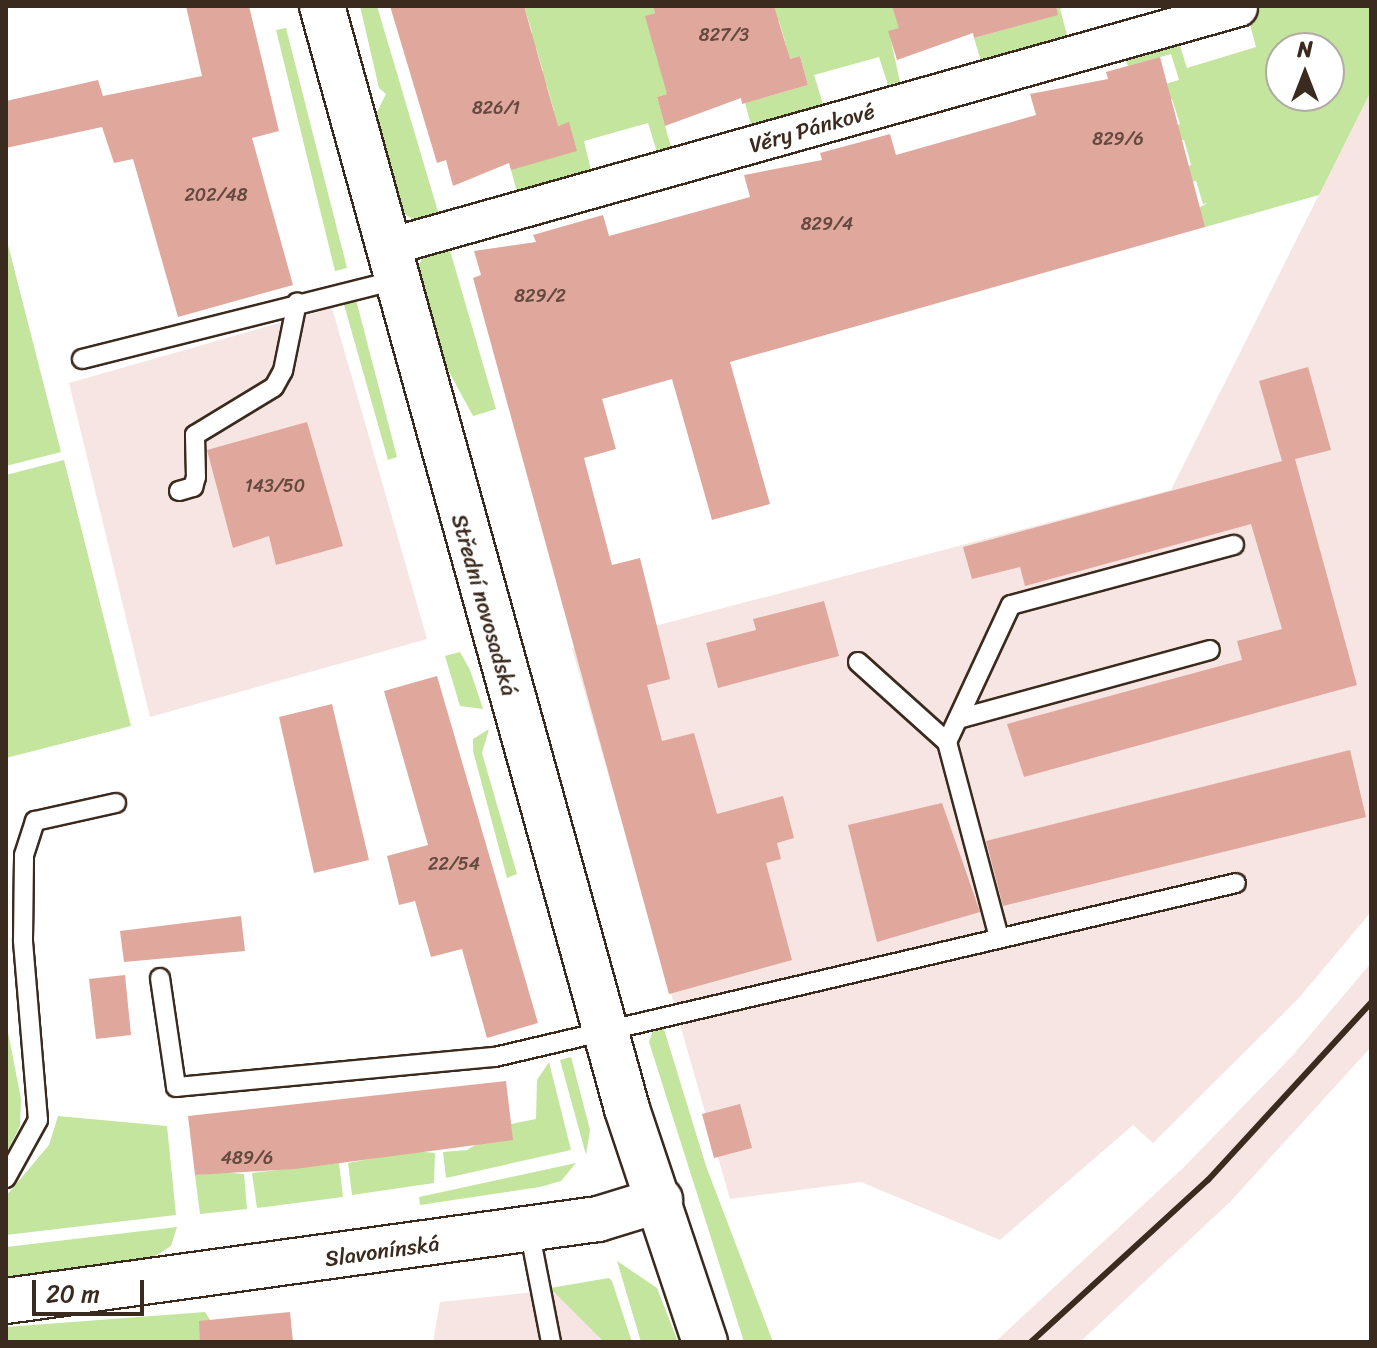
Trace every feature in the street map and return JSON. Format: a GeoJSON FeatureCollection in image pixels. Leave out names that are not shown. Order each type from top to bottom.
{"type":"FeatureCollection","features":[{"type":"Feature","properties":{"kind":"main road","name":"Střední novosadská"},"geometry":{"type":"LineString","coordinates":[[322,6],[389,264],[604,1028],[705,1342]]}},
{"type":"Feature","properties":{"kind":"main road","name":"Slavonínská"},"geometry":{"type":"LineString","coordinates":[[6,1301],[598,1219],[660,1200]]}},
{"type":"Feature","properties":{"kind":"street","name":"Věry Pánkové"},"geometry":{"type":"LineString","coordinates":[[389,264],[1239,8]]}},
{"type":"Feature","properties":{"kind":"lane"},"geometry":{"type":"LineString","coordinates":[[82,359],[297,302],[389,264]]}},
{"type":"Feature","properties":{"kind":"lane"},"geometry":{"type":"LineString","coordinates":[[179,491],[193,487],[196,477],[195,435],[274,387],[283,371],[297,302]]}},
{"type":"Feature","properties":{"kind":"lane"},"geometry":{"type":"LineString","coordinates":[[947,742],[1011,605],[1234,545]]}},
{"type":"Feature","properties":{"kind":"lane"},"geometry":{"type":"LineString","coordinates":[[958,719],[1210,650]]}},
{"type":"Feature","properties":{"kind":"lane"},"geometry":{"type":"LineString","coordinates":[[858,662],[947,742],[999,937]]}},
{"type":"Feature","properties":{"kind":"lane"},"geometry":{"type":"LineString","coordinates":[[6,1178],[38,1120],[23,940],[24,855],[35,821],[116,803]]}},
{"type":"Feature","properties":{"kind":"lane"},"geometry":{"type":"LineString","coordinates":[[160,978],[176,1087],[495,1057],[604,1028],[1236,883]]}},
{"type":"Feature","properties":{"kind":"lane"},"geometry":{"type":"LineString","coordinates":[[529,1229],[551,1342]]}},
{"type":"Feature","properties":{"kind":"shaded area"},"geometry":{"type":"Polygon","coordinates":[[[1371,91],[1371,912],[1298,999],[1153,1143],[1133,1125],[1000,1240],[861,1182],[730,1199],[572,648],[1171,490],[1371,91]]]}},
{"type":"Feature","properties":{"kind":"shaded area"},"geometry":{"type":"Polygon","coordinates":[[[332,308],[427,639],[150,717],[69,383],[332,308]]]}},
{"type":"Feature","properties":{"kind":"shaded area"},"geometry":{"type":"Polygon","coordinates":[[[1371,963],[1371,1047],[1230,1202],[1080,1342],[995,1342],[1183,1168],[1293,1055],[1371,963]]]}},
{"type":"Feature","properties":{"kind":"shaded area"},"geometry":{"type":"Polygon","coordinates":[[[554,1290],[604,1342],[433,1342],[440,1302],[554,1290]]]}},
{"type":"Feature","properties":{"kind":"green space"},"geometry":{"type":"Polygon","coordinates":[[[360,6],[377,6],[439,215],[415,221],[402,212],[376,114],[386,94],[379,88],[360,6]]]}},
{"type":"Feature","properties":{"kind":"green space"},"geometry":{"type":"Polygon","coordinates":[[[524,6],[653,6],[655,13],[646,16],[677,91],[657,97],[671,147],[657,152],[648,123],[584,141],[591,170],[517,192],[511,170],[569,123],[549,128],[554,111],[547,86],[537,89],[533,74],[543,71],[536,48],[526,50],[532,32],[524,6]]]}},
{"type":"Feature","properties":{"kind":"green space"},"geometry":{"type":"Polygon","coordinates":[[[774,6],[892,6],[908,26],[889,32],[900,82],[888,85],[879,57],[814,75],[823,104],[751,125],[745,103],[808,85],[800,56],[780,62],[786,45],[779,21],[769,23],[765,9],[774,6]]]}},
{"type":"Feature","properties":{"kind":"green space"},"geometry":{"type":"Polygon","coordinates":[[[1036,6],[1067,6],[1060,9],[1067,35],[981,61],[974,38],[1039,20],[1036,6]]]}},
{"type":"Feature","properties":{"kind":"green space"},"geometry":{"type":"Polygon","coordinates":[[[1245,6],[1371,6],[1371,91],[1319,195],[1205,227],[1194,210],[1208,203],[1203,204],[1196,181],[1186,183],[1182,169],[1191,165],[1184,140],[1174,142],[1170,128],[1180,124],[1172,99],[1163,101],[1158,86],[1179,80],[1171,54],[1128,66],[1124,55],[1178,40],[1187,68],[1256,47],[1245,6]]]}},
{"type":"Feature","properties":{"kind":"green space"},"geometry":{"type":"Polygon","coordinates":[[[286,28],[347,268],[335,271],[276,30],[286,28]]]}},
{"type":"Feature","properties":{"kind":"green space"},"geometry":{"type":"Polygon","coordinates":[[[6,237],[61,452],[6,466],[6,237]]]}},
{"type":"Feature","properties":{"kind":"green space"},"geometry":{"type":"Polygon","coordinates":[[[449,247],[496,409],[473,416],[442,359],[417,268],[424,255],[449,247]]]}},
{"type":"Feature","properties":{"kind":"green space"},"geometry":{"type":"Polygon","coordinates":[[[355,296],[397,457],[388,460],[343,301],[355,296]]]}},
{"type":"Feature","properties":{"kind":"green space"},"geometry":{"type":"Polygon","coordinates":[[[64,460],[131,726],[6,758],[6,475],[64,460]]]}},
{"type":"Feature","properties":{"kind":"green space"},"geometry":{"type":"Polygon","coordinates":[[[460,652],[470,670],[483,709],[460,706],[445,656],[460,652]]]}},
{"type":"Feature","properties":{"kind":"green space"},"geometry":{"type":"Polygon","coordinates":[[[489,729],[482,753],[517,874],[507,878],[473,751],[473,739],[489,729]]]}},
{"type":"Feature","properties":{"kind":"green space"},"geometry":{"type":"Polygon","coordinates":[[[6,1022],[21,1099],[20,1126],[6,1154],[6,1022]]]}},
{"type":"Feature","properties":{"kind":"green space"},"geometry":{"type":"Polygon","coordinates":[[[663,1026],[706,1166],[773,1342],[744,1342],[649,1042],[653,1030],[663,1026]]]}},
{"type":"Feature","properties":{"kind":"green space"},"geometry":{"type":"Polygon","coordinates":[[[571,1057],[590,1130],[586,1155],[560,1060],[571,1057]]]}},
{"type":"Feature","properties":{"kind":"green space"},"geometry":{"type":"Polygon","coordinates":[[[549,1062],[571,1150],[446,1178],[443,1152],[467,1150],[511,1124],[536,1119],[537,1080],[549,1062]]]}},
{"type":"Feature","properties":{"kind":"green space"},"geometry":{"type":"Polygon","coordinates":[[[58,1116],[167,1126],[176,1215],[6,1235],[6,1196],[49,1145],[58,1116]]]}},
{"type":"Feature","properties":{"kind":"green space"},"geometry":{"type":"Polygon","coordinates":[[[414,1151],[435,1153],[434,1183],[352,1195],[348,1163],[414,1151]]]}},
{"type":"Feature","properties":{"kind":"green space"},"geometry":{"type":"Polygon","coordinates":[[[339,1163],[343,1197],[257,1208],[252,1173],[339,1163]]]}},
{"type":"Feature","properties":{"kind":"green space"},"geometry":{"type":"Polygon","coordinates":[[[576,1163],[561,1181],[540,1187],[420,1205],[419,1197],[576,1163]]]}},
{"type":"Feature","properties":{"kind":"green space"},"geometry":{"type":"Polygon","coordinates":[[[222,1172],[244,1174],[247,1209],[200,1214],[195,1175],[222,1172]]]}},
{"type":"Feature","properties":{"kind":"green space"},"geometry":{"type":"Polygon","coordinates":[[[177,1227],[171,1246],[149,1260],[6,1280],[6,1247],[177,1227]]]}},
{"type":"Feature","properties":{"kind":"green space"},"geometry":{"type":"Polygon","coordinates":[[[617,1261],[657,1288],[678,1342],[641,1342],[617,1261]]]}},
{"type":"Feature","properties":{"kind":"green space"},"geometry":{"type":"Polygon","coordinates":[[[609,1278],[632,1342],[604,1342],[550,1288],[609,1278]]]}},
{"type":"Feature","properties":{"kind":"green space"},"geometry":{"type":"Polygon","coordinates":[[[205,1312],[224,1342],[6,1342],[6,1327],[205,1312]]]}},
{"type":"Feature","properties":{"kind":"building"},"geometry":{"type":"Polygon","coordinates":[[[186,6],[249,6],[279,131],[252,138],[293,285],[178,317],[133,159],[114,163],[102,127],[6,148],[6,101],[98,80],[103,96],[202,76],[186,6]]]}},
{"type":"Feature","properties":{"kind":"building"},"geometry":{"type":"Polygon","coordinates":[[[390,6],[524,6],[558,126],[569,122],[577,151],[511,170],[509,163],[453,186],[446,160],[437,163],[390,6]]]}},
{"type":"Feature","properties":{"kind":"building"},"geometry":{"type":"Polygon","coordinates":[[[653,6],[774,6],[790,59],[800,56],[808,85],[742,104],[741,98],[665,126],[657,97],[667,94],[645,16],[655,13],[653,6]]]}},
{"type":"Feature","properties":{"kind":"building"},"geometry":{"type":"Polygon","coordinates":[[[892,6],[1056,6],[1058,15],[974,38],[973,33],[897,60],[888,31],[899,28],[892,6]]]}},
{"type":"Feature","properties":{"kind":"building"},"geometry":{"type":"Polygon","coordinates":[[[1160,57],[1205,227],[730,362],[770,504],[712,520],[672,379],[602,399],[616,449],[584,458],[612,565],[640,558],[670,679],[647,685],[662,741],[694,733],[717,814],[783,796],[794,838],[777,843],[781,859],[766,863],[792,960],[669,994],[473,278],[481,275],[474,251],[536,242],[533,235],[603,215],[609,236],[750,197],[744,175],[822,160],[820,153],[890,134],[896,155],[1036,115],[1030,94],[1108,79],[1106,72],[1160,57]]]}},
{"type":"Feature","properties":{"kind":"building"},"geometry":{"type":"Polygon","coordinates":[[[1308,367],[1331,450],[1295,459],[1357,685],[1024,777],[1007,724],[1242,660],[1237,641],[1282,629],[1251,524],[1025,586],[1020,567],[972,579],[963,547],[1282,461],[1259,381],[1308,367]]]}},
{"type":"Feature","properties":{"kind":"building"},"geometry":{"type":"Polygon","coordinates":[[[307,422],[343,546],[276,565],[269,536],[233,548],[207,450],[307,422]]]}},
{"type":"Feature","properties":{"kind":"building"},"geometry":{"type":"Polygon","coordinates":[[[824,601],[839,656],[718,688],[706,643],[756,630],[753,619],[824,601]]]}},
{"type":"Feature","properties":{"kind":"building"},"geometry":{"type":"Polygon","coordinates":[[[437,676],[538,1023],[487,1038],[462,949],[431,957],[415,901],[399,905],[387,856],[428,845],[384,691],[437,676]]]}},
{"type":"Feature","properties":{"kind":"building"},"geometry":{"type":"Polygon","coordinates":[[[332,704],[369,860],[314,873],[279,717],[332,704]]]}},
{"type":"Feature","properties":{"kind":"building"},"geometry":{"type":"Polygon","coordinates":[[[1350,750],[1366,817],[1003,906],[986,841],[1350,750]]]}},
{"type":"Feature","properties":{"kind":"building"},"geometry":{"type":"Polygon","coordinates":[[[942,803],[980,912],[877,942],[848,825],[942,803]]]}},
{"type":"Feature","properties":{"kind":"building"},"geometry":{"type":"Polygon","coordinates":[[[241,916],[245,951],[124,962],[120,931],[241,916]]]}},
{"type":"Feature","properties":{"kind":"building"},"geometry":{"type":"Polygon","coordinates":[[[125,975],[131,1035],[96,1039],[89,979],[125,975]]]}},
{"type":"Feature","properties":{"kind":"building"},"geometry":{"type":"Polygon","coordinates":[[[506,1081],[513,1140],[295,1169],[195,1175],[188,1116],[506,1081]]]}},
{"type":"Feature","properties":{"kind":"building"},"geometry":{"type":"Polygon","coordinates":[[[740,1104],[752,1148],[714,1158],[702,1114],[740,1104]]]}},
{"type":"Feature","properties":{"kind":"building"},"geometry":{"type":"Polygon","coordinates":[[[290,1312],[293,1342],[200,1342],[199,1321],[290,1312]]]}},
{"type":"Feature","properties":{"kind":"railway"},"geometry":{"type":"LineString","coordinates":[[1031,1342],[1208,1180],[1371,1003]]}}]}
